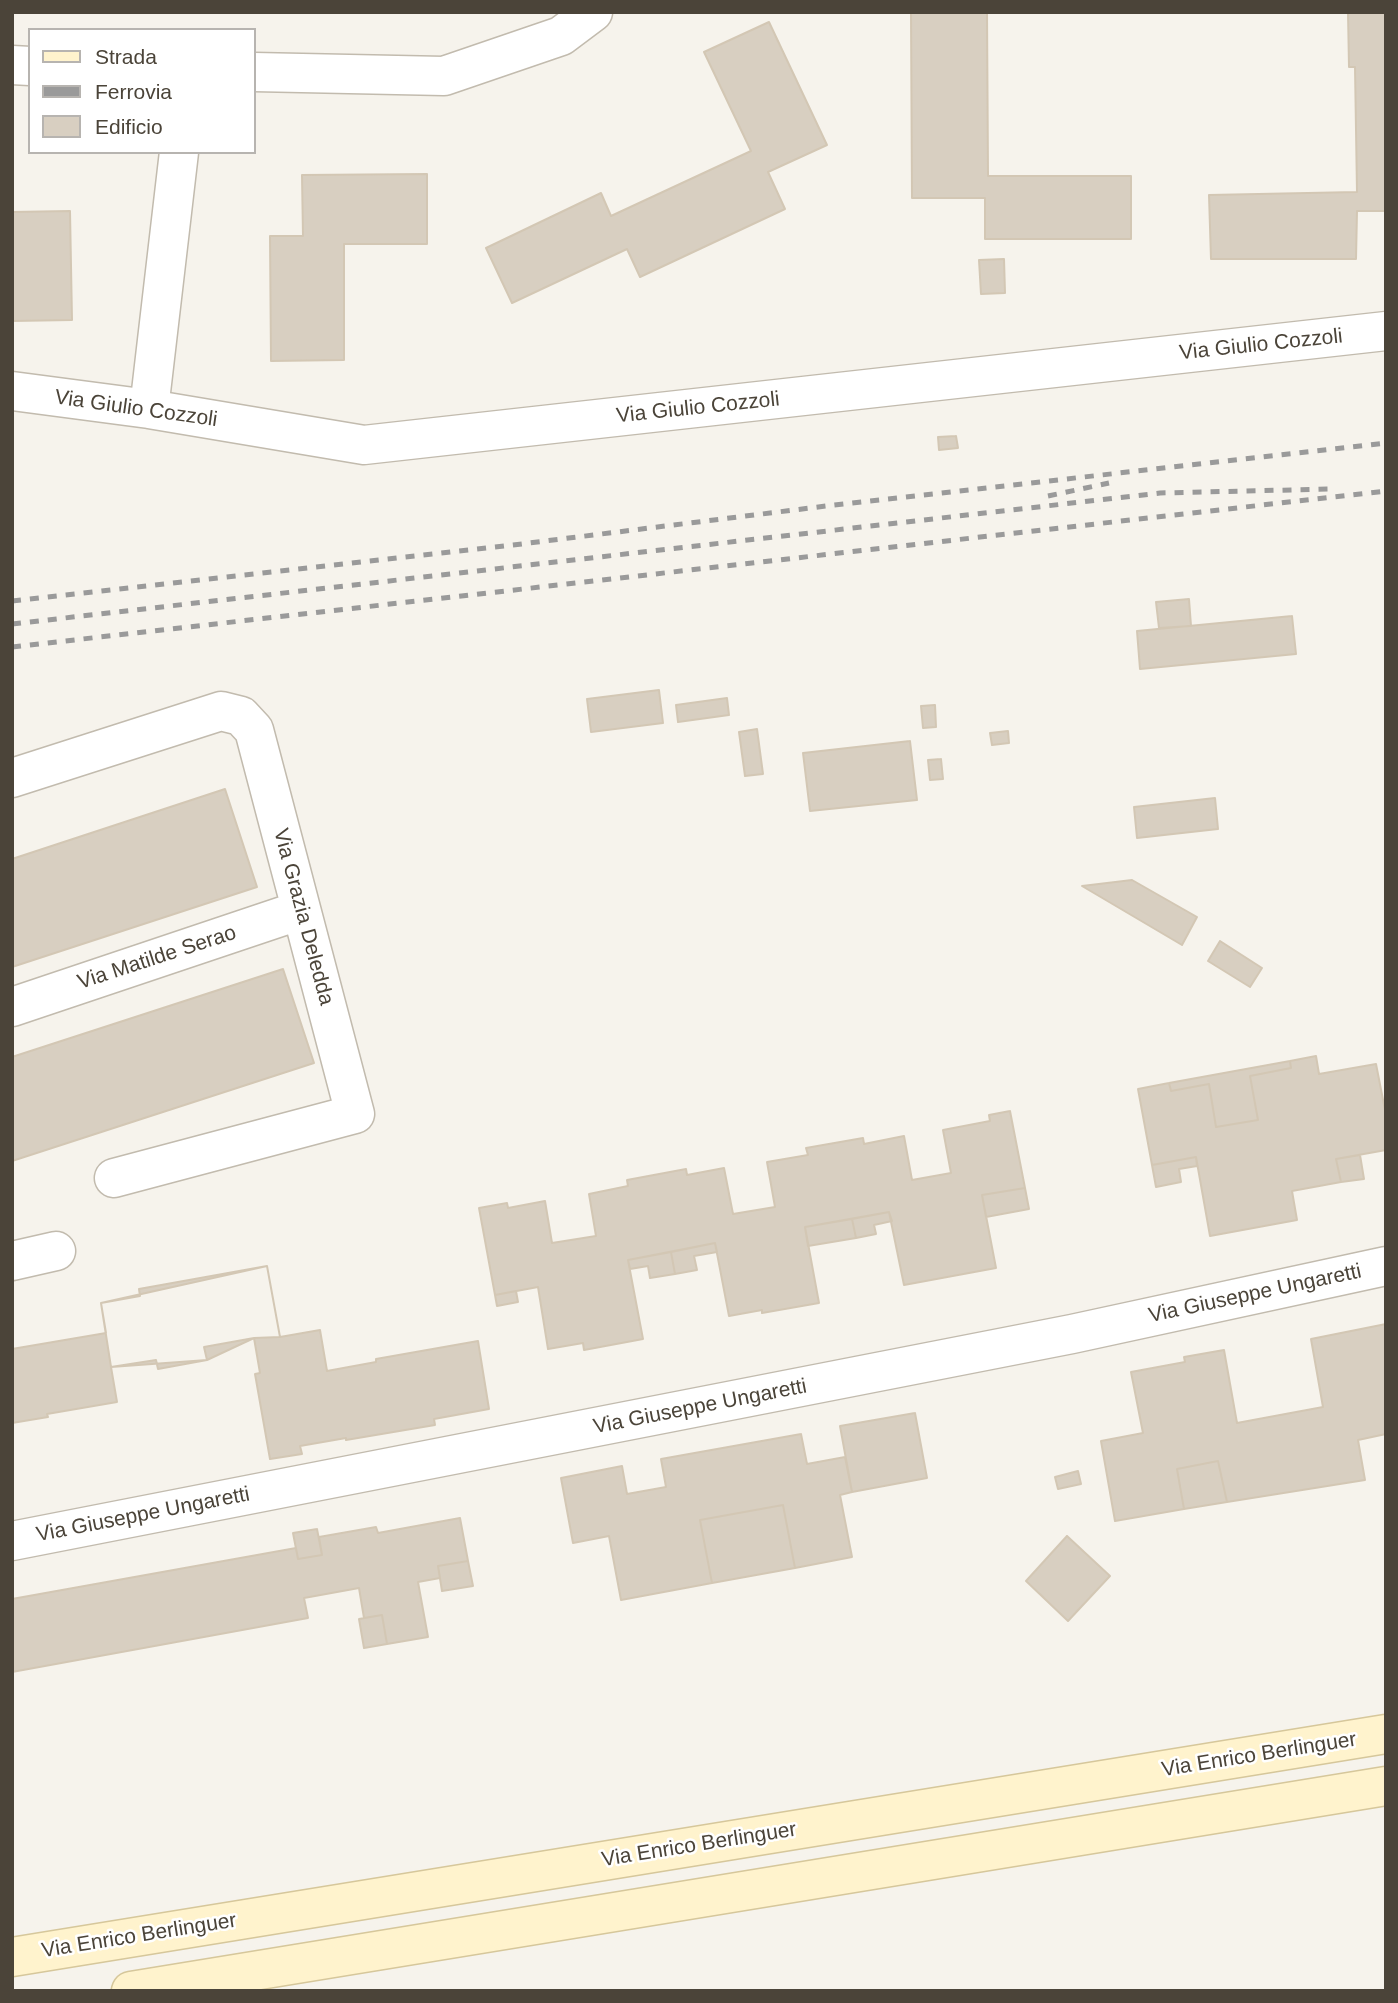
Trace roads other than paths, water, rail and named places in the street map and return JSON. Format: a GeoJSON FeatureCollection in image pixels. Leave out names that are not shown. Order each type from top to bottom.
{"type":"FeatureCollection","features":[{"type":"Feature","properties":{"kind":"main road","name":"Via Enrico Berlinguer"},"geometry":{"type":"LineString","coordinates":[[12,1957],[1386,1734]]}},
{"type":"Feature","properties":{"kind":"main road"},"geometry":{"type":"LineString","coordinates":[[131,1991],[1386,1786]]}},
{"type":"Feature","properties":{"kind":"street"},"geometry":{"type":"LineString","coordinates":[[256,72],[444,76],[561,36],[593,12]]}},
{"type":"Feature","properties":{"kind":"street"},"geometry":{"type":"LineString","coordinates":[[149,409],[179,154]]}},
{"type":"Feature","properties":{"kind":"street","name":"Via Giulio Cozzoli"},"geometry":{"type":"LineString","coordinates":[[12,391],[149,409],[364,445],[1386,331]]}},
{"type":"Feature","properties":{"kind":"street","name":"Via Grazia Deledda"},"geometry":{"type":"LineString","coordinates":[[12,778],[221,711],[241,716],[254,730],[355,1114],[114,1178]]}},
{"type":"Feature","properties":{"kind":"street","name":"Via Matilde Serao"},"geometry":{"type":"LineString","coordinates":[[12,1007],[301,910]]}},
{"type":"Feature","properties":{"kind":"street"},"geometry":{"type":"LineString","coordinates":[[12,1261],[56,1251]]}},
{"type":"Feature","properties":{"kind":"street","name":"Via Giuseppe Ungaretti"},"geometry":{"type":"LineString","coordinates":[[12,1541],[1059,1337],[1386,1266]]}},
{"type":"Feature","properties":{"kind":"railway"},"geometry":{"type":"LineString","coordinates":[[12,601],[1386,443]]}},
{"type":"Feature","properties":{"kind":"railway"},"geometry":{"type":"LineString","coordinates":[[1048,496],[1109,483]]}},
{"type":"Feature","properties":{"kind":"railway"},"geometry":{"type":"LineString","coordinates":[[12,624],[1160,493],[1331,489]]}},
{"type":"Feature","properties":{"kind":"railway"},"geometry":{"type":"LineString","coordinates":[[12,647],[1386,491]]}}]}
